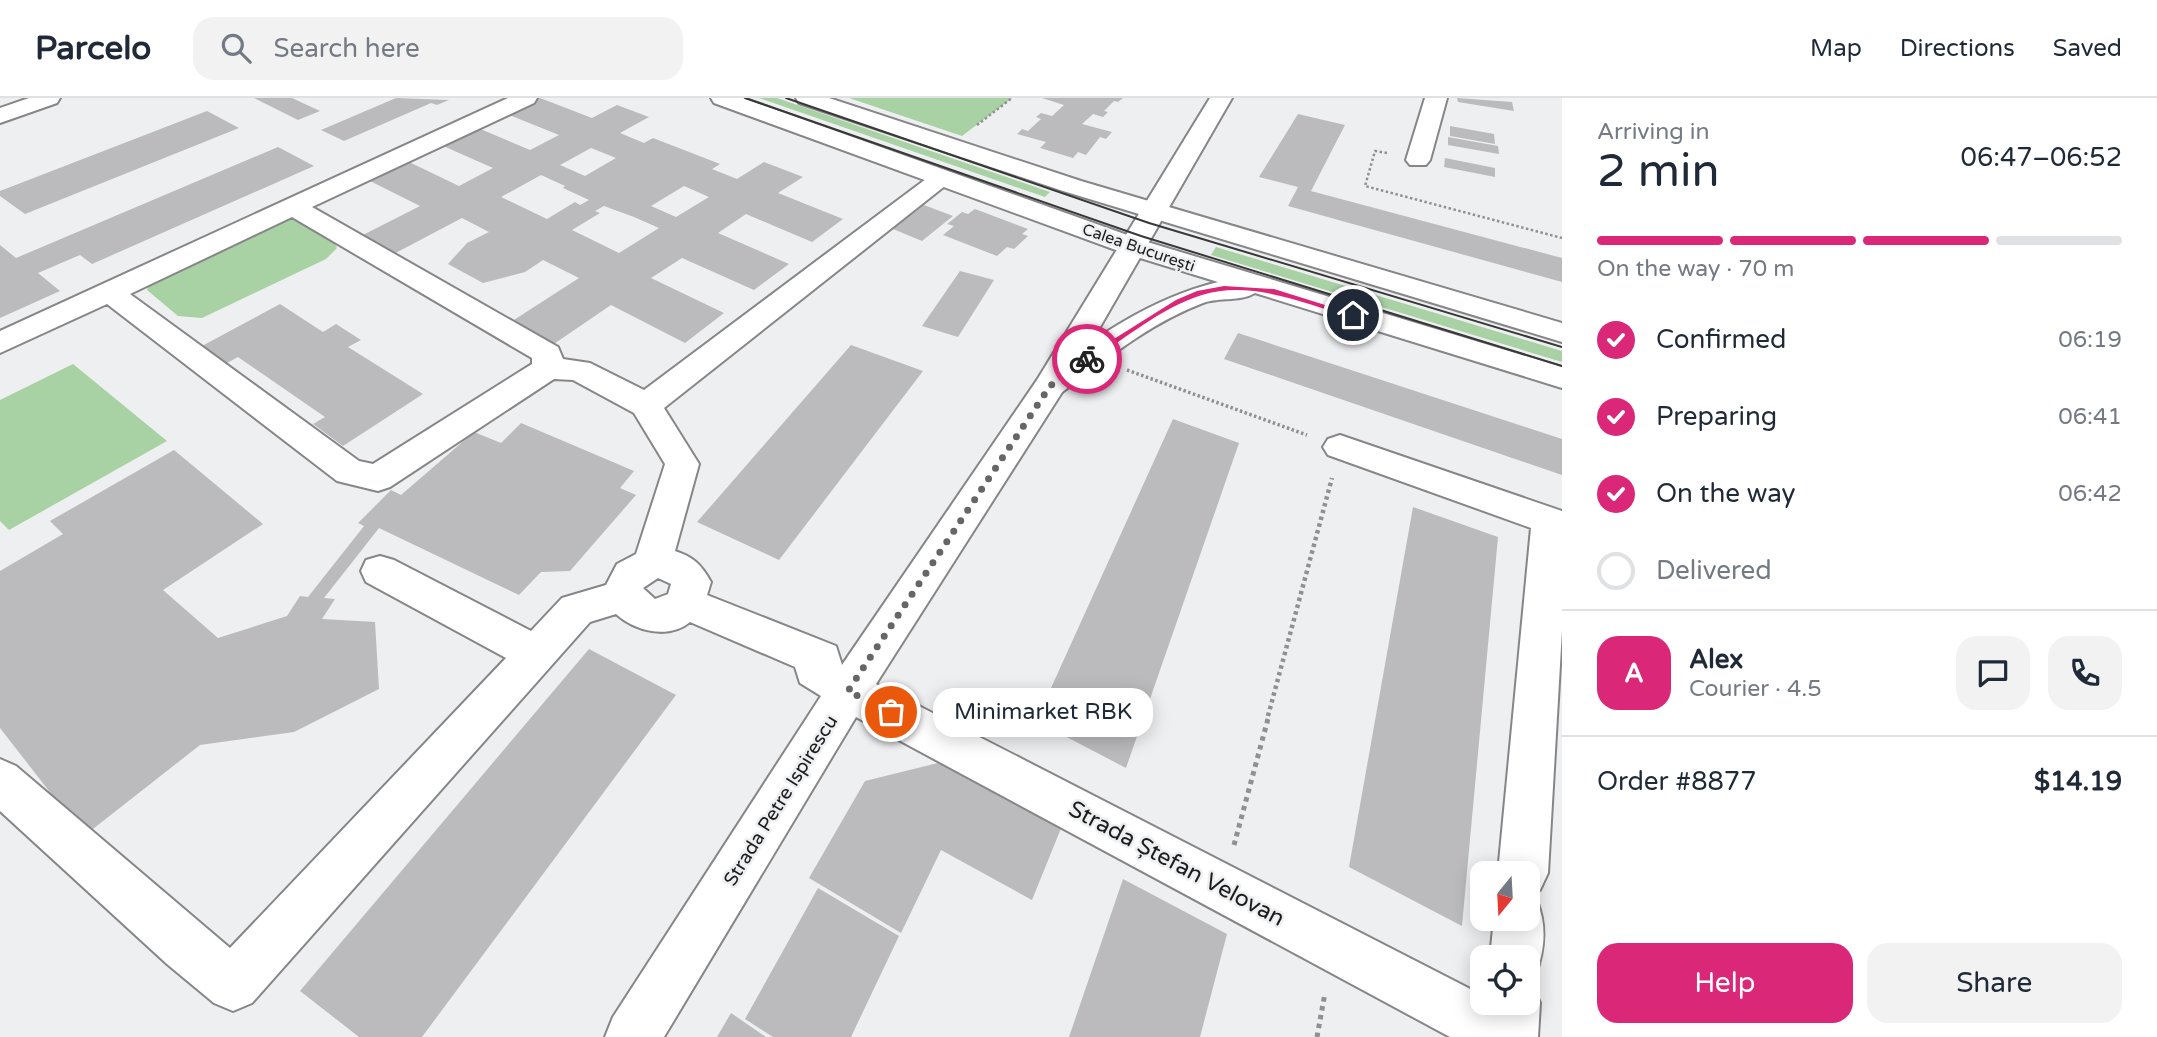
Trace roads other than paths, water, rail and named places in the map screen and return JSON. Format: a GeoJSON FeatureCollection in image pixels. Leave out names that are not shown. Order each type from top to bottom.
{"type":"FeatureCollection","features":[{"type":"Feature","properties":{"kind":"main road"},"geometry":{"type":"LineString","coordinates":[[0,116],[49,98]]}},
{"type":"Feature","properties":{"kind":"main road"},"geometry":{"type":"LineString","coordinates":[[0,343],[526,98]]}},
{"type":"Feature","properties":{"kind":"main road","name":"Calea București"},"geometry":{"type":"LineString","coordinates":[[722,98],[1134,247],[1562,378]]}},
{"type":"Feature","properties":{"kind":"main road","name":"Calea București"},"geometry":{"type":"LineString","coordinates":[[807,98],[1156,212],[1562,333]]}},
{"type":"Feature","properties":{"kind":"main road","name":"Strada Petre Ispirescu"},"geometry":{"type":"LineString","coordinates":[[633,1037],[848,691],[1050,386],[1156,212],[1221,98]]}},
{"type":"Feature","properties":{"kind":"main road"},"geometry":{"type":"LineString","coordinates":[[1418,160],[1436,98]]}},
{"type":"Feature","properties":{"kind":"main road"},"geometry":{"type":"LineString","coordinates":[[646,405],[943,178]]}},
{"type":"Feature","properties":{"kind":"main road"},"geometry":{"type":"LineString","coordinates":[[293,207],[547,354],[548,368]]}},
{"type":"Feature","properties":{"kind":"main road"},"geometry":{"type":"LineString","coordinates":[[1050,386],[1090,357],[1200,292],[1224,288],[1274,291]]}},
{"type":"Feature","properties":{"kind":"main road"},"geometry":{"type":"LineString","coordinates":[[0,781],[185,946],[233,984],[576,610],[638,579],[682,464],[646,405],[579,370],[548,368],[378,478],[349,472],[108,292]]}},
{"type":"Feature","properties":{"kind":"main road"},"geometry":{"type":"LineString","coordinates":[[1340,447],[1556,523],[1524,861]]}},
{"type":"Feature","properties":{"kind":"main road","name":"Strada Ștefan Velovan"},"geometry":{"type":"LineString","coordinates":[[638,579],[666,563],[686,573],[691,582],[685,603],[821,659],[815,670],[848,691],[1508,1037]]}},
{"type":"Feature","properties":{"kind":"main road"},"geometry":{"type":"LineString","coordinates":[[380,572],[537,654]]}},
{"type":"Feature","properties":{"kind":"main road"},"geometry":{"type":"LineString","coordinates":[[1508,1037],[1511,1015]]}},
{"type":"Feature","properties":{"kind":"tram line"},"geometry":{"type":"LineString","coordinates":[[745,98],[1141,236],[1562,366]]}},
{"type":"Feature","properties":{"kind":"tram line"},"geometry":{"type":"LineString","coordinates":[[786,98],[1149,223],[1562,347]]}},
{"type":"Feature","properties":{"kind":"place","name":"Minimarket RBK"},"geometry":{"type":"Point","coordinates":[891,712]}}]}
